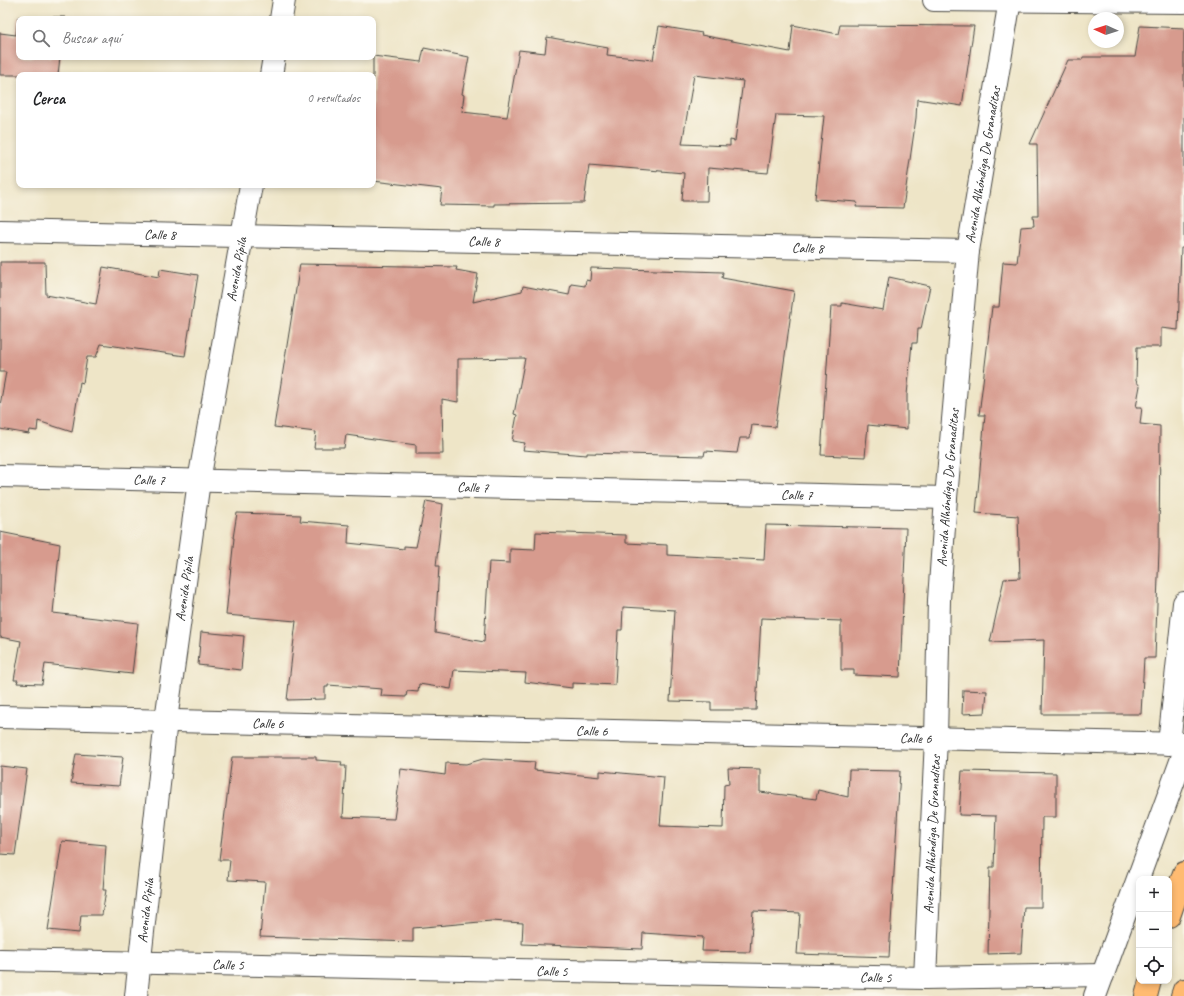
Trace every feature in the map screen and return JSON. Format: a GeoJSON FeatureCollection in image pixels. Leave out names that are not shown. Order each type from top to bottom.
{"type":"FeatureCollection","features":[{"type":"Feature","properties":{"kind":"main road"},"geometry":{"type":"LineString","coordinates":[[1170,912],[1184,873]]}},
{"type":"Feature","properties":{"kind":"main road"},"geometry":{"type":"LineString","coordinates":[[1146,996],[1149,984]]}},
{"type":"Feature","properties":{"kind":"main road"},"geometry":{"type":"LineString","coordinates":[[1182,996],[1184,990]]}},
{"type":"Feature","properties":{"kind":"street"},"geometry":{"type":"LineString","coordinates":[[281,16],[284,0]]}},
{"type":"Feature","properties":{"kind":"street"},"geometry":{"type":"LineString","coordinates":[[934,0],[1184,2]]}},
{"type":"Feature","properties":{"kind":"street","name":"Avenida Alhóndiga De Granaditas"},"geometry":{"type":"LineString","coordinates":[[925,978],[936,738],[938,600],[946,498],[968,251],[1010,0]]}},
{"type":"Feature","properties":{"kind":"street"},"geometry":{"type":"LineString","coordinates":[[272,72],[274,60]]}},
{"type":"Feature","properties":{"kind":"street","name":"Avenida Pípila"},"geometry":{"type":"LineString","coordinates":[[136,996],[166,720],[199,481],[250,188]]}},
{"type":"Feature","properties":{"kind":"street","name":"Calle 8"},"geometry":{"type":"LineString","coordinates":[[0,231],[968,251]]}},
{"type":"Feature","properties":{"kind":"street","name":"Calle 7"},"geometry":{"type":"LineString","coordinates":[[0,476],[946,498]]}},
{"type":"Feature","properties":{"kind":"street"},"geometry":{"type":"LineString","coordinates":[[1095,996],[1179,747],[1184,603]]}},
{"type":"Feature","properties":{"kind":"street","name":"Calle 6"},"geometry":{"type":"LineString","coordinates":[[0,717],[936,738],[1179,747]]}},
{"type":"Feature","properties":{"kind":"street","name":"Calle 5"},"geometry":{"type":"LineString","coordinates":[[0,960],[140,961],[925,978],[1103,975]]}},
{"type":"Feature","properties":{"kind":"building"},"geometry":{"type":"Polygon","coordinates":[[[793,25],[838,34],[840,25],[974,26],[962,106],[917,99],[916,118],[903,208],[856,207],[857,202],[815,199],[824,116],[776,115],[768,173],[708,168],[707,201],[682,201],[684,173],[589,165],[584,203],[494,204],[494,206],[440,205],[442,189],[376,181],[376,72],[373,72],[373,60],[376,60],[376,56],[421,62],[424,48],[469,57],[462,94],[464,95],[462,112],[507,117],[519,50],[545,53],[547,37],[608,48],[607,55],[653,60],[659,26],[702,33],[701,35],[790,52],[793,25]],[[694,75],[682,144],[730,146],[730,140],[735,141],[743,81],[694,75]]]}},
{"type":"Feature","properties":{"kind":"building"},"geometry":{"type":"Polygon","coordinates":[[[1140,26],[1184,28],[1184,248],[1181,248],[1178,330],[1161,328],[1161,347],[1137,347],[1136,381],[1140,386],[1136,407],[1142,407],[1140,424],[1160,426],[1159,550],[1155,658],[1144,658],[1141,714],[1042,714],[1044,640],[990,642],[1004,579],[1020,578],[1018,516],[976,513],[985,415],[979,415],[992,307],[999,307],[1003,262],[1017,263],[1021,227],[1034,226],[1033,216],[1038,216],[1037,144],[1030,144],[1068,60],[1082,60],[1083,57],[1135,57],[1140,26]]]}},
{"type":"Feature","properties":{"kind":"building"},"geometry":{"type":"Polygon","coordinates":[[[0,33],[16,35],[16,60],[60,60],[58,72],[16,72],[16,75],[0,75],[0,33]]]}},
{"type":"Feature","properties":{"kind":"building"},"geometry":{"type":"Polygon","coordinates":[[[0,262],[45,262],[46,295],[96,304],[103,267],[159,277],[160,269],[198,275],[185,356],[101,344],[96,357],[87,357],[83,383],[80,382],[72,432],[38,421],[37,431],[30,430],[29,434],[0,429],[0,405],[6,372],[0,372],[0,262]]]}},
{"type":"Feature","properties":{"kind":"building"},"geometry":{"type":"Polygon","coordinates":[[[300,264],[457,267],[456,270],[478,274],[473,302],[522,291],[523,286],[569,295],[571,284],[585,286],[586,280],[590,281],[591,268],[723,272],[722,278],[794,291],[775,427],[752,425],[750,438],[740,438],[737,453],[705,451],[704,456],[587,453],[587,455],[523,450],[525,443],[512,441],[517,415],[514,414],[525,358],[458,359],[458,402],[442,399],[443,454],[416,454],[416,445],[346,435],[344,448],[314,448],[316,432],[274,427],[300,264]]]}},
{"type":"Feature","properties":{"kind":"building"},"geometry":{"type":"Polygon","coordinates":[[[889,277],[930,286],[921,329],[918,329],[917,343],[912,343],[907,395],[907,429],[868,425],[865,457],[821,455],[831,306],[842,306],[842,303],[883,310],[889,277]]]}},
{"type":"Feature","properties":{"kind":"building"},"geometry":{"type":"Polygon","coordinates":[[[426,501],[443,504],[436,566],[439,566],[435,633],[484,642],[489,562],[510,563],[510,549],[535,550],[536,532],[626,535],[626,543],[667,545],[667,555],[764,560],[766,525],[906,528],[900,677],[854,675],[854,670],[841,670],[841,621],[761,618],[756,710],[711,710],[711,702],[670,701],[675,610],[623,607],[622,630],[618,630],[615,685],[572,683],[572,688],[525,682],[526,673],[454,670],[451,689],[419,684],[418,692],[407,691],[406,697],[381,696],[382,689],[328,685],[328,687],[325,687],[325,699],[287,700],[296,621],[226,615],[233,538],[237,513],[301,515],[300,521],[349,525],[348,543],[404,549],[404,546],[416,547],[426,501]]]}},
{"type":"Feature","properties":{"kind":"building"},"geometry":{"type":"Polygon","coordinates":[[[0,532],[60,544],[53,613],[138,623],[132,674],[45,664],[42,684],[17,683],[18,680],[14,680],[21,641],[0,637],[0,532]]]}},
{"type":"Feature","properties":{"kind":"building"},"geometry":{"type":"Polygon","coordinates":[[[201,632],[244,636],[241,670],[198,665],[201,632]]]}},
{"type":"Feature","properties":{"kind":"building"},"geometry":{"type":"Polygon","coordinates":[[[963,690],[987,691],[985,713],[962,714],[963,690]]]}},
{"type":"Feature","properties":{"kind":"building"},"geometry":{"type":"Polygon","coordinates":[[[76,754],[123,757],[119,786],[71,783],[76,754]]]}},
{"type":"Feature","properties":{"kind":"building"},"geometry":{"type":"Polygon","coordinates":[[[232,757],[316,757],[316,760],[342,762],[341,766],[346,766],[343,817],[394,819],[401,769],[445,775],[446,763],[466,764],[483,759],[535,762],[534,770],[600,777],[600,771],[664,777],[660,826],[723,828],[724,785],[729,784],[728,768],[760,769],[760,792],[816,799],[818,790],[848,797],[849,770],[900,771],[889,957],[797,954],[800,913],[753,911],[750,952],[702,951],[703,937],[643,933],[642,949],[522,944],[523,923],[491,921],[413,928],[413,942],[260,937],[265,882],[228,880],[230,860],[219,860],[232,757]]]}},
{"type":"Feature","properties":{"kind":"building"},"geometry":{"type":"Polygon","coordinates":[[[0,766],[27,769],[15,855],[0,854],[0,766]]]}},
{"type":"Feature","properties":{"kind":"building"},"geometry":{"type":"Polygon","coordinates":[[[962,771],[1056,773],[1056,817],[1042,817],[1041,907],[1024,907],[1021,953],[988,954],[990,867],[994,867],[996,816],[959,815],[962,771]]]}},
{"type":"Feature","properties":{"kind":"building"},"geometry":{"type":"Polygon","coordinates":[[[62,841],[106,845],[103,890],[106,890],[102,915],[81,915],[79,933],[48,930],[62,841]]]}}]}
